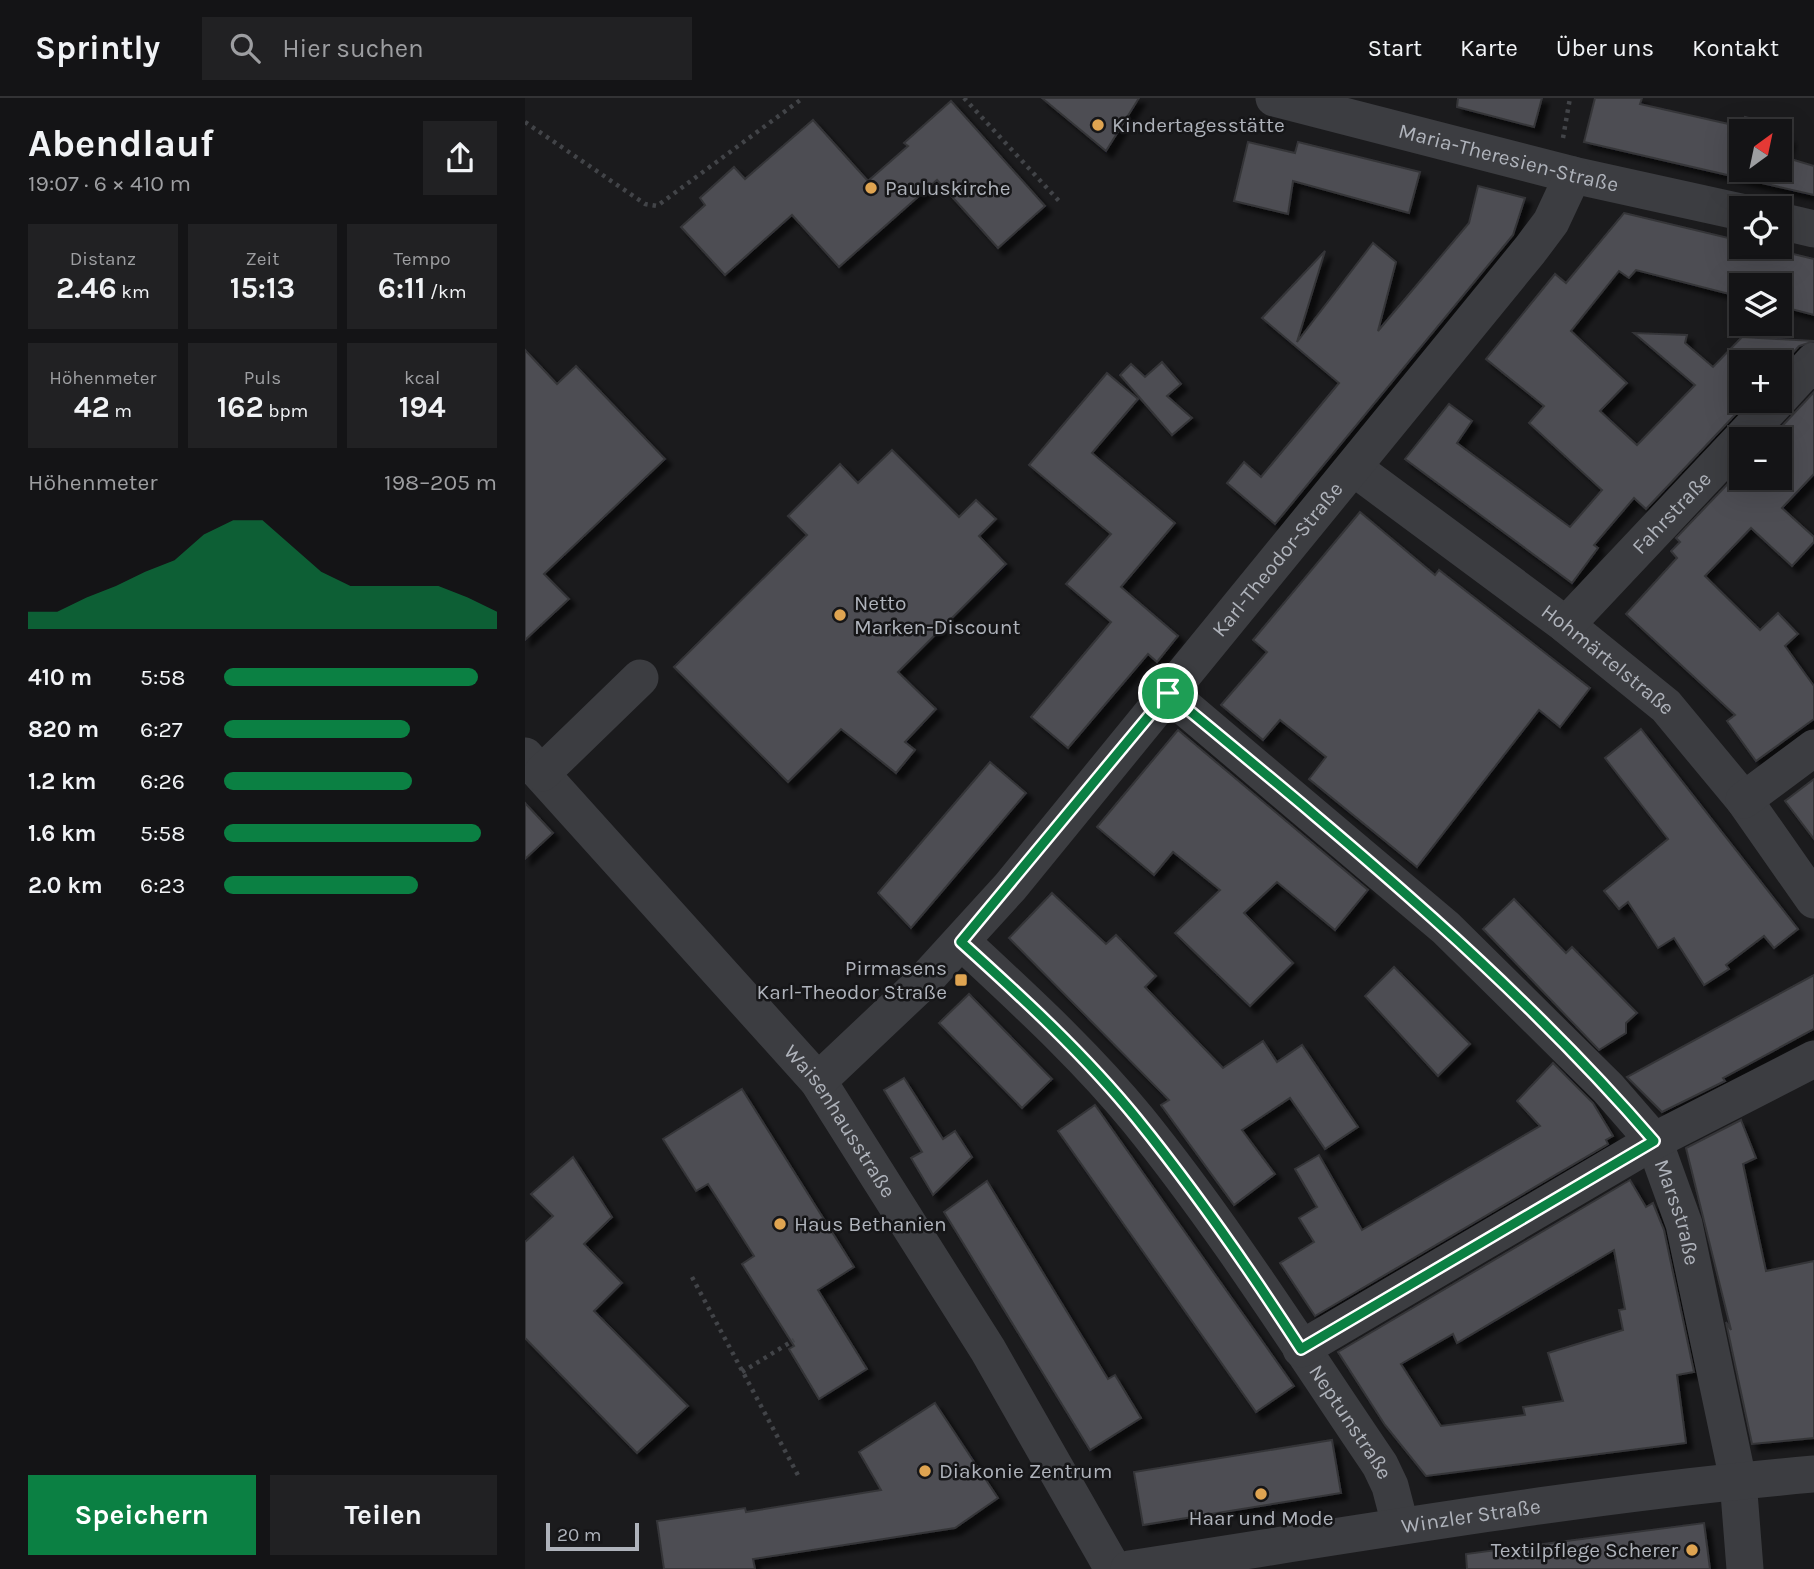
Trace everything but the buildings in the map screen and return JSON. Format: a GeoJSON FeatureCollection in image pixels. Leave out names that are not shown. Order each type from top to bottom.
{"type":"FeatureCollection","features":[{"type":"Feature","properties":{"kind":"street","name":"Maria-Theresien-Straße"},"geometry":{"type":"LineString","coordinates":[[1274,98],[1565,173],[1729,209]]}},
{"type":"Feature","properties":{"kind":"street","name":"Karl-Theodor-Straße"},"geometry":{"type":"LineString","coordinates":[[818,1081],[961,942],[1354,468],[1551,222],[1565,173]]}},
{"type":"Feature","properties":{"kind":"street"},"geometry":{"type":"LineString","coordinates":[[1792,224],[1814,229]]}},
{"type":"Feature","properties":{"kind":"street","name":"Fahrstraße"},"geometry":{"type":"LineString","coordinates":[[1792,385],[1814,362]]}},
{"type":"Feature","properties":{"kind":"street","name":"Fahrstraße"},"geometry":{"type":"LineString","coordinates":[[1566,625],[1765,413]]}},
{"type":"Feature","properties":{"kind":"street","name":"Hohmärtelstraße"},"geometry":{"type":"LineString","coordinates":[[1354,468],[1566,625],[1666,706],[1744,800],[1814,900]]}},
{"type":"Feature","properties":{"kind":"street"},"geometry":{"type":"LineString","coordinates":[[533,764],[640,678]]}},
{"type":"Feature","properties":{"kind":"street","name":"Marsstraße"},"geometry":{"type":"LineString","coordinates":[[1168,693],[1445,928],[1608,1088],[1654,1141],[1684,1224],[1738,1480],[1745,1569]]}},
{"type":"Feature","properties":{"kind":"street"},"geometry":{"type":"LineString","coordinates":[[1744,800],[1814,748]]}},
{"type":"Feature","properties":{"kind":"street","name":"Waisenhausstraße"},"geometry":{"type":"LineString","coordinates":[[533,764],[818,1081],[988,1350],[1113,1569]]}},
{"type":"Feature","properties":{"kind":"street","name":"Neptunstraße"},"geometry":{"type":"LineString","coordinates":[[961,942],[1072,1047],[1137,1119],[1268,1298],[1380,1465],[1393,1496],[1400,1524]]}},
{"type":"Feature","properties":{"kind":"street"},"geometry":{"type":"LineString","coordinates":[[1301,1349],[1654,1141],[1814,1059]]}},
{"type":"Feature","properties":{"kind":"street","name":"Winzler Straße"},"geometry":{"type":"LineString","coordinates":[[1129,1569],[1400,1524],[1738,1480],[1814,1474]]}},
{"type":"Feature","properties":{"kind":"path"},"geometry":{"type":"LineString","coordinates":[[525,122],[645,204],[657,206],[803,98]]}},
{"type":"Feature","properties":{"kind":"path"},"geometry":{"type":"LineString","coordinates":[[964,98],[1059,201]]}},
{"type":"Feature","properties":{"kind":"path"},"geometry":{"type":"LineString","coordinates":[[1565,173],[1570,98]]}},
{"type":"Feature","properties":{"kind":"path"},"geometry":{"type":"LineString","coordinates":[[692,1277],[799,1477]]}},
{"type":"Feature","properties":{"kind":"path"},"geometry":{"type":"LineString","coordinates":[[743,1372],[794,1340]]}},
{"type":"Feature","properties":{"kind":"place","name":"Kindertagesstätte"},"geometry":{"type":"Point","coordinates":[1098,125]}},
{"type":"Feature","properties":{"kind":"place","name":"Pauluskirche"},"geometry":{"type":"Point","coordinates":[871,188]}},
{"type":"Feature","properties":{"kind":"place","name":"Netto Marken-Discount"},"geometry":{"type":"Point","coordinates":[840,615]}},
{"type":"Feature","properties":{"kind":"place","name":"Pirmasens Karl-Theodor Straße"},"geometry":{"type":"Point","coordinates":[961,980]}},
{"type":"Feature","properties":{"kind":"place","name":"Haus Bethanien"},"geometry":{"type":"Point","coordinates":[780,1224]}},
{"type":"Feature","properties":{"kind":"place","name":"Diakonie Zentrum"},"geometry":{"type":"Point","coordinates":[925,1471]}},
{"type":"Feature","properties":{"kind":"place","name":"Haar und Mode"},"geometry":{"type":"Point","coordinates":[1261,1494]}},
{"type":"Feature","properties":{"kind":"place","name":"Textilpflege Scherer"},"geometry":{"type":"Point","coordinates":[1692,1550]}},
{"type":"Feature","properties":{"kind":"route"},"geometry":{"type":"LineString","coordinates":[[1168,693],[1383,872],[1445,928],[1498,977],[1608,1088],[1654,1141],[1301,1349],[1268,1298],[1137,1119],[1072,1047],[961,942],[1086,796],[1168,693]]}}]}
